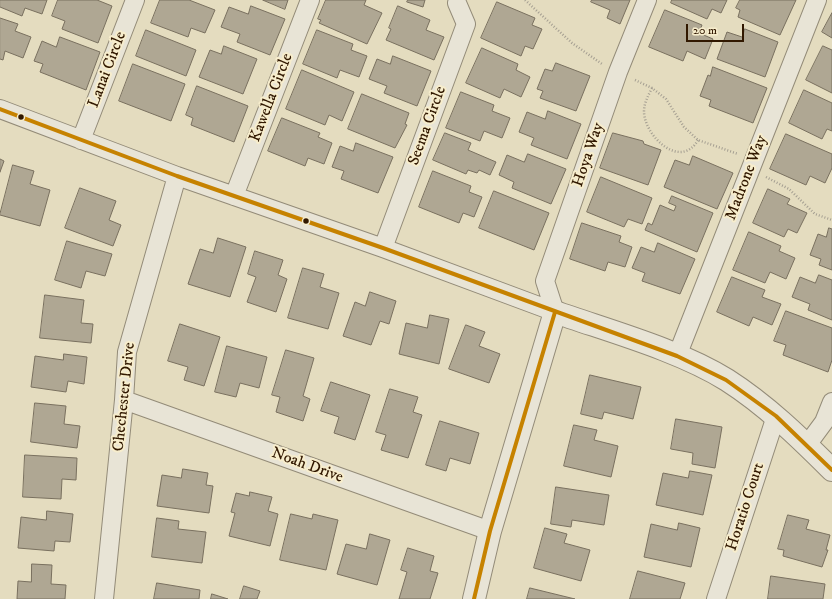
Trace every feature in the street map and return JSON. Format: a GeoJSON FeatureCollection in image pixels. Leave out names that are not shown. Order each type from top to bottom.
{"type":"FeatureCollection","features":[{"type":"Feature","properties":{"kind":"street","name":"Lanai Circle"},"geometry":{"type":"LineString","coordinates":[[81,140],[136,0]]}},
{"type":"Feature","properties":{"kind":"street","name":"Kawella Circle"},"geometry":{"type":"LineString","coordinates":[[234,196],[310,0]]}},
{"type":"Feature","properties":{"kind":"street","name":"Hoya Way"},"geometry":{"type":"LineString","coordinates":[[555,312],[545,281],[618,72],[647,0]]}},
{"type":"Feature","properties":{"kind":"street","name":"Madrone Way"},"geometry":{"type":"LineString","coordinates":[[677,356],[817,0]]}},
{"type":"Feature","properties":{"kind":"street","name":"Seema Circle"},"geometry":{"type":"LineString","coordinates":[[383,248],[466,24],[457,3]]}},
{"type":"Feature","properties":{"kind":"street"},"geometry":{"type":"LineString","coordinates":[[0,109],[178,176],[383,248],[677,356],[726,380],[776,416],[832,470]]}},
{"type":"Feature","properties":{"kind":"street","name":"Chechester Drive"},"geometry":{"type":"LineString","coordinates":[[104,599],[124,400],[127,352],[178,176]]}},
{"type":"Feature","properties":{"kind":"street"},"geometry":{"type":"LineString","coordinates":[[474,599],[490,531],[555,312]]}},
{"type":"Feature","properties":{"kind":"street","name":"Noah Drive"},"geometry":{"type":"LineString","coordinates":[[124,400],[490,531]]}},
{"type":"Feature","properties":{"kind":"street"},"geometry":{"type":"LineString","coordinates":[[807,445],[824,422],[832,402]]}},
{"type":"Feature","properties":{"kind":"street","name":"Horatio Court"},"geometry":{"type":"LineString","coordinates":[[716,599],[776,416]]}},
{"type":"Feature","properties":{"kind":"path"},"geometry":{"type":"LineString","coordinates":[[525,0],[572,43],[605,66],[652,88],[666,99],[684,128],[698,140],[743,156],[764,176],[788,189],[815,214],[832,220]]}},
{"type":"Feature","properties":{"kind":"path"},"geometry":{"type":"LineString","coordinates":[[652,88],[646,100],[644,111],[650,132],[657,142],[663,147],[675,152],[686,151],[694,147],[698,140]]}},
{"type":"Feature","properties":{"kind":"building"},"geometry":{"type":"Polygon","coordinates":[[[0,0],[47,0],[42,14],[25,8],[22,16],[0,7],[0,0]]]}},
{"type":"Feature","properties":{"kind":"building"},"geometry":{"type":"Polygon","coordinates":[[[58,0],[97,0],[112,6],[98,43],[62,29],[65,21],[52,16],[58,0]]]}},
{"type":"Feature","properties":{"kind":"building"},"geometry":{"type":"Polygon","coordinates":[[[160,0],[189,0],[215,10],[205,33],[191,28],[188,37],[151,23],[160,0]]]}},
{"type":"Feature","properties":{"kind":"building"},"geometry":{"type":"Polygon","coordinates":[[[263,0],[288,0],[285,9],[263,0]]]}},
{"type":"Feature","properties":{"kind":"building"},"geometry":{"type":"Polygon","coordinates":[[[326,0],[366,0],[364,5],[382,13],[367,44],[319,23],[321,20],[318,19],[326,0]]]}},
{"type":"Feature","properties":{"kind":"building"},"geometry":{"type":"Polygon","coordinates":[[[408,0],[425,0],[423,7],[407,2],[408,0]]]}},
{"type":"Feature","properties":{"kind":"building"},"geometry":{"type":"Polygon","coordinates":[[[592,0],[630,0],[620,24],[607,18],[610,10],[591,2],[592,0]]]}},
{"type":"Feature","properties":{"kind":"building"},"geometry":{"type":"Polygon","coordinates":[[[672,0],[727,0],[721,13],[712,9],[707,19],[671,3],[672,0]]]}},
{"type":"Feature","properties":{"kind":"building"},"geometry":{"type":"Polygon","coordinates":[[[740,0],[796,0],[780,35],[738,17],[740,10],[736,8],[740,0]]]}},
{"type":"Feature","properties":{"kind":"building"},"geometry":{"type":"Polygon","coordinates":[[[497,2],[535,18],[532,25],[542,29],[533,49],[525,46],[521,56],[481,38],[497,2]]]}},
{"type":"Feature","properties":{"kind":"building"},"geometry":{"type":"Polygon","coordinates":[[[251,6],[285,19],[270,55],[237,42],[240,34],[221,27],[229,7],[248,14],[251,6]]]}},
{"type":"Feature","properties":{"kind":"building"},"geometry":{"type":"Polygon","coordinates":[[[398,6],[430,20],[426,30],[444,37],[434,60],[386,40],[398,6]]]}},
{"type":"Feature","properties":{"kind":"building"},"geometry":{"type":"Polygon","coordinates":[[[665,10],[702,25],[699,33],[713,39],[705,59],[687,51],[683,61],[649,47],[665,10]]]}},
{"type":"Feature","properties":{"kind":"building"},"geometry":{"type":"Polygon","coordinates":[[[832,13],[832,38],[822,32],[832,13]]]}},
{"type":"Feature","properties":{"kind":"building"},"geometry":{"type":"Polygon","coordinates":[[[0,18],[18,24],[15,31],[31,37],[23,58],[5,51],[3,60],[0,59],[0,18]]]}},
{"type":"Feature","properties":{"kind":"building"},"geometry":{"type":"Polygon","coordinates":[[[745,29],[778,42],[765,77],[717,59],[727,32],[742,37],[745,29]]]}},
{"type":"Feature","properties":{"kind":"building"},"geometry":{"type":"Polygon","coordinates":[[[146,30],[196,50],[186,76],[136,56],[146,30]]]}},
{"type":"Feature","properties":{"kind":"building"},"geometry":{"type":"Polygon","coordinates":[[[317,30],[353,44],[351,50],[367,56],[359,77],[340,70],[337,78],[303,64],[317,30]]]}},
{"type":"Feature","properties":{"kind":"building"},"geometry":{"type":"Polygon","coordinates":[[[60,37],[100,52],[86,90],[40,72],[43,64],[34,61],[42,41],[56,47],[60,37]]]}},
{"type":"Feature","properties":{"kind":"building"},"geometry":{"type":"Polygon","coordinates":[[[224,46],[257,59],[243,94],[199,77],[210,50],[221,54],[224,46]]]}},
{"type":"Feature","properties":{"kind":"building"},"geometry":{"type":"Polygon","coordinates":[[[823,46],[832,50],[832,93],[806,80],[823,46]]]}},
{"type":"Feature","properties":{"kind":"building"},"geometry":{"type":"Polygon","coordinates":[[[482,48],[518,64],[516,70],[530,77],[521,97],[504,89],[500,98],[466,83],[482,48]]]}},
{"type":"Feature","properties":{"kind":"building"},"geometry":{"type":"Polygon","coordinates":[[[393,56],[431,71],[417,106],[384,93],[387,86],[369,79],[377,59],[390,64],[393,56]]]}},
{"type":"Feature","properties":{"kind":"building"},"geometry":{"type":"Polygon","coordinates":[[[556,63],[590,76],[576,111],[540,98],[543,91],[537,89],[545,69],[552,71],[556,63]]]}},
{"type":"Feature","properties":{"kind":"building"},"geometry":{"type":"Polygon","coordinates":[[[133,64],[185,84],[171,121],[119,101],[133,64]]]}},
{"type":"Feature","properties":{"kind":"building"},"geometry":{"type":"Polygon","coordinates":[[[713,67],[767,88],[753,123],[709,106],[711,100],[700,96],[708,75],[710,76],[713,67]]]}},
{"type":"Feature","properties":{"kind":"building"},"geometry":{"type":"Polygon","coordinates":[[[302,70],[354,92],[342,121],[329,115],[325,125],[286,109],[302,70]]]}},
{"type":"Feature","properties":{"kind":"building"},"geometry":{"type":"Polygon","coordinates":[[[197,86],[248,106],[234,142],[191,125],[193,118],[186,115],[197,86]]]}},
{"type":"Feature","properties":{"kind":"building"},"geometry":{"type":"Polygon","coordinates":[[[804,90],[832,103],[832,131],[827,129],[822,139],[789,123],[804,90]]]}},
{"type":"Feature","properties":{"kind":"building"},"geometry":{"type":"Polygon","coordinates":[[[461,92],[494,105],[492,111],[510,118],[502,138],[484,131],[480,141],[446,128],[461,92]]]}},
{"type":"Feature","properties":{"kind":"building"},"geometry":{"type":"Polygon","coordinates":[[[362,94],[409,113],[405,124],[407,125],[395,148],[348,129],[362,94]]]}},
{"type":"Feature","properties":{"kind":"building"},"geometry":{"type":"Polygon","coordinates":[[[548,111],[581,124],[567,159],[531,145],[534,138],[519,132],[527,112],[545,119],[548,111]]]}},
{"type":"Feature","properties":{"kind":"building"},"geometry":{"type":"Polygon","coordinates":[[[282,118],[320,133],[318,137],[332,143],[324,164],[308,158],[305,166],[268,151],[282,118]]]}},
{"type":"Feature","properties":{"kind":"building"},"geometry":{"type":"Polygon","coordinates":[[[445,133],[471,143],[468,150],[496,162],[490,175],[479,170],[477,173],[468,170],[466,174],[433,160],[445,133]]]}},
{"type":"Feature","properties":{"kind":"building"},"geometry":{"type":"Polygon","coordinates":[[[613,133],[643,141],[644,144],[661,150],[648,185],[600,168],[613,133]]]}},
{"type":"Feature","properties":{"kind":"building"},"geometry":{"type":"Polygon","coordinates":[[[786,134],[832,154],[832,168],[825,183],[810,176],[806,185],[770,169],[786,134]]]}},
{"type":"Feature","properties":{"kind":"building"},"geometry":{"type":"Polygon","coordinates":[[[356,143],[393,157],[378,193],[341,179],[344,171],[332,167],[340,146],[353,151],[356,143]]]}},
{"type":"Feature","properties":{"kind":"building"},"geometry":{"type":"Polygon","coordinates":[[[528,154],[566,169],[551,204],[512,188],[514,182],[499,175],[507,155],[524,162],[528,154]]]}},
{"type":"Feature","properties":{"kind":"building"},"geometry":{"type":"Polygon","coordinates":[[[693,156],[733,173],[717,209],[664,187],[675,160],[689,165],[693,156]]]}},
{"type":"Feature","properties":{"kind":"building"},"geometry":{"type":"Polygon","coordinates":[[[0,159],[4,161],[0,172],[0,159]]]}},
{"type":"Feature","properties":{"kind":"building"},"geometry":{"type":"Polygon","coordinates":[[[13,165],[34,171],[30,184],[50,190],[40,226],[0,215],[13,165]]]}},
{"type":"Feature","properties":{"kind":"building"},"geometry":{"type":"Polygon","coordinates":[[[433,171],[471,186],[469,192],[482,197],[474,217],[463,213],[459,223],[419,207],[433,171]]]}},
{"type":"Feature","properties":{"kind":"building"},"geometry":{"type":"Polygon","coordinates":[[[601,177],[652,198],[642,224],[628,219],[624,227],[587,212],[601,177]]]}},
{"type":"Feature","properties":{"kind":"building"},"geometry":{"type":"Polygon","coordinates":[[[80,188],[116,201],[109,220],[121,225],[113,246],[65,228],[80,188]]]}},
{"type":"Feature","properties":{"kind":"building"},"geometry":{"type":"Polygon","coordinates":[[[768,189],[790,199],[787,204],[807,213],[797,233],[788,229],[784,237],[753,223],[768,189]]]}},
{"type":"Feature","properties":{"kind":"building"},"geometry":{"type":"Polygon","coordinates":[[[494,191],[549,213],[534,250],[479,228],[494,191]]]}},
{"type":"Feature","properties":{"kind":"building"},"geometry":{"type":"Polygon","coordinates":[[[672,196],[713,213],[697,252],[645,230],[648,223],[652,225],[660,205],[674,211],[676,206],[669,203],[672,196]]]}},
{"type":"Feature","properties":{"kind":"building"},"geometry":{"type":"Polygon","coordinates":[[[582,223],[621,236],[619,242],[632,247],[625,267],[608,262],[605,271],[570,259],[582,223]]]}},
{"type":"Feature","properties":{"kind":"building"},"geometry":{"type":"Polygon","coordinates":[[[829,228],[832,229],[832,270],[819,265],[821,259],[810,255],[818,234],[826,237],[829,228]]]}},
{"type":"Feature","properties":{"kind":"building"},"geometry":{"type":"Polygon","coordinates":[[[749,232],[781,246],[779,251],[795,258],[786,279],[770,272],[765,283],[733,270],[749,232]]]}},
{"type":"Feature","properties":{"kind":"building"},"geometry":{"type":"Polygon","coordinates":[[[218,238],[246,247],[230,297],[188,284],[200,249],[213,253],[218,238]]]}},
{"type":"Feature","properties":{"kind":"building"},"geometry":{"type":"Polygon","coordinates":[[[67,241],[112,254],[105,276],[86,271],[81,288],[55,280],[67,241]]]}},
{"type":"Feature","properties":{"kind":"building"},"geometry":{"type":"Polygon","coordinates":[[[658,243],[695,259],[680,294],[642,281],[645,273],[632,268],[641,247],[654,252],[658,243]]]}},
{"type":"Feature","properties":{"kind":"building"},"geometry":{"type":"Polygon","coordinates":[[[255,251],[283,260],[278,275],[287,279],[276,312],[247,302],[256,277],[248,274],[255,251]]]}},
{"type":"Feature","properties":{"kind":"building"},"geometry":{"type":"Polygon","coordinates":[[[303,268],[324,274],[320,287],[339,293],[328,329],[288,318],[303,268]]]}},
{"type":"Feature","properties":{"kind":"building"},"geometry":{"type":"Polygon","coordinates":[[[819,275],[832,280],[832,320],[808,310],[810,304],[792,297],[800,277],[815,283],[819,275]]]}},
{"type":"Feature","properties":{"kind":"building"},"geometry":{"type":"Polygon","coordinates":[[[732,277],[765,290],[762,297],[781,304],[772,325],[753,317],[749,326],[717,312],[732,277]]]}},
{"type":"Feature","properties":{"kind":"building"},"geometry":{"type":"Polygon","coordinates":[[[370,292],[396,301],[389,324],[380,321],[371,345],[343,336],[355,302],[365,306],[370,292]]]}},
{"type":"Feature","properties":{"kind":"building"},"geometry":{"type":"Polygon","coordinates":[[[45,295],[84,300],[81,323],[93,324],[91,343],[40,338],[45,295]]]}},
{"type":"Feature","properties":{"kind":"building"},"geometry":{"type":"Polygon","coordinates":[[[786,311],[832,328],[832,360],[828,372],[783,355],[786,345],[774,341],[786,311]]]}},
{"type":"Feature","properties":{"kind":"building"},"geometry":{"type":"Polygon","coordinates":[[[430,315],[449,319],[439,364],[399,354],[406,323],[427,328],[430,315]]]}},
{"type":"Feature","properties":{"kind":"building"},"geometry":{"type":"Polygon","coordinates":[[[180,324],[220,337],[204,386],[184,380],[188,367],[168,361],[180,324]]]}},
{"type":"Feature","properties":{"kind":"building"},"geometry":{"type":"Polygon","coordinates":[[[466,325],[485,332],[479,346],[500,354],[489,383],[449,369],[466,325]]]}},
{"type":"Feature","properties":{"kind":"building"},"geometry":{"type":"Polygon","coordinates":[[[227,346],[267,357],[259,388],[240,383],[236,397],[215,392],[227,346]]]}},
{"type":"Feature","properties":{"kind":"building"},"geometry":{"type":"Polygon","coordinates":[[[286,350],[314,358],[303,396],[310,399],[303,421],[276,412],[280,397],[272,395],[286,350]]]}},
{"type":"Feature","properties":{"kind":"building"},"geometry":{"type":"Polygon","coordinates":[[[64,354],[87,357],[84,384],[68,381],[66,392],[31,387],[35,356],[63,360],[64,354]]]}},
{"type":"Feature","properties":{"kind":"building"},"geometry":{"type":"Polygon","coordinates":[[[590,375],[641,387],[633,419],[604,412],[602,419],[581,414],[590,375]]]}},
{"type":"Feature","properties":{"kind":"building"},"geometry":{"type":"Polygon","coordinates":[[[331,382],[370,395],[355,440],[334,433],[339,417],[321,411],[331,382]]]}},
{"type":"Feature","properties":{"kind":"building"},"geometry":{"type":"Polygon","coordinates":[[[390,389],[418,397],[413,412],[422,415],[408,458],[381,450],[386,435],[376,432],[390,389]]]}},
{"type":"Feature","properties":{"kind":"building"},"geometry":{"type":"Polygon","coordinates":[[[35,403],[66,406],[64,424],[80,426],[77,448],[31,442],[35,403]]]}},
{"type":"Feature","properties":{"kind":"building"},"geometry":{"type":"Polygon","coordinates":[[[676,419],[722,427],[715,468],[692,464],[693,453],[671,449],[676,419]]]}},
{"type":"Feature","properties":{"kind":"building"},"geometry":{"type":"Polygon","coordinates":[[[440,421],[479,433],[470,464],[450,458],[446,471],[426,465],[440,421]]]}},
{"type":"Feature","properties":{"kind":"building"},"geometry":{"type":"Polygon","coordinates":[[[574,425],[597,430],[594,440],[618,446],[611,477],[564,466],[574,425]]]}},
{"type":"Feature","properties":{"kind":"building"},"geometry":{"type":"Polygon","coordinates":[[[25,455],[77,458],[76,480],[62,479],[61,499],[23,497],[25,455]]]}},
{"type":"Feature","properties":{"kind":"building"},"geometry":{"type":"Polygon","coordinates":[[[183,469],[208,473],[206,485],[213,486],[209,513],[157,506],[162,475],[181,478],[183,469]]]}},
{"type":"Feature","properties":{"kind":"building"},"geometry":{"type":"Polygon","coordinates":[[[690,471],[712,475],[703,515],[656,505],[663,473],[688,478],[690,471]]]}},
{"type":"Feature","properties":{"kind":"building"},"geometry":{"type":"Polygon","coordinates":[[[556,487],[609,495],[604,525],[572,520],[571,527],[551,524],[556,487]]]}},
{"type":"Feature","properties":{"kind":"building"},"geometry":{"type":"Polygon","coordinates":[[[250,492],[272,497],[268,511],[278,514],[270,546],[229,536],[235,513],[231,512],[236,493],[249,496],[250,492]]]}},
{"type":"Feature","properties":{"kind":"building"},"geometry":{"type":"Polygon","coordinates":[[[47,511],[73,514],[70,542],[55,541],[54,551],[18,548],[21,517],[46,520],[47,511]]]}},
{"type":"Feature","properties":{"kind":"building"},"geometry":{"type":"Polygon","coordinates":[[[291,514],[312,519],[313,514],[338,520],[326,570],[280,560],[291,514]]]}},
{"type":"Feature","properties":{"kind":"building"},"geometry":{"type":"Polygon","coordinates":[[[788,515],[809,520],[806,529],[830,535],[826,550],[828,550],[822,567],[783,556],[784,550],[778,549],[788,515]]]}},
{"type":"Feature","properties":{"kind":"building"},"geometry":{"type":"Polygon","coordinates":[[[157,518],[179,521],[178,529],[206,532],[202,563],[152,557],[157,518]]]}},
{"type":"Feature","properties":{"kind":"building"},"geometry":{"type":"Polygon","coordinates":[[[679,523],[700,528],[691,567],[644,557],[651,524],[677,530],[679,523]]]}},
{"type":"Feature","properties":{"kind":"building"},"geometry":{"type":"Polygon","coordinates":[[[545,528],[567,534],[564,543],[590,550],[581,581],[534,568],[545,528]]]}},
{"type":"Feature","properties":{"kind":"building"},"geometry":{"type":"Polygon","coordinates":[[[370,534],[390,540],[377,585],[337,574],[346,544],[366,549],[370,534]]]}},
{"type":"Feature","properties":{"kind":"building"},"geometry":{"type":"Polygon","coordinates":[[[408,548],[434,556],[430,571],[438,573],[430,599],[399,599],[407,572],[401,570],[408,548]]]}},
{"type":"Feature","properties":{"kind":"building"},"geometry":{"type":"Polygon","coordinates":[[[32,564],[52,565],[51,584],[66,585],[65,599],[17,599],[18,581],[31,582],[32,564]]]}},
{"type":"Feature","properties":{"kind":"building"},"geometry":{"type":"Polygon","coordinates":[[[638,571],[685,583],[680,599],[630,599],[638,571]]]}},
{"type":"Feature","properties":{"kind":"building"},"geometry":{"type":"Polygon","coordinates":[[[771,576],[825,584],[823,599],[768,599],[771,576]]]}},
{"type":"Feature","properties":{"kind":"building"},"geometry":{"type":"Polygon","coordinates":[[[157,583],[200,590],[199,599],[154,599],[157,583]]]}},
{"type":"Feature","properties":{"kind":"building"},"geometry":{"type":"Polygon","coordinates":[[[244,586],[260,591],[257,599],[240,599],[244,586]]]}},
{"type":"Feature","properties":{"kind":"building"},"geometry":{"type":"Polygon","coordinates":[[[530,588],[575,599],[527,599],[530,588]]]}},
{"type":"Feature","properties":{"kind":"building"},"geometry":{"type":"Polygon","coordinates":[[[212,594],[228,599],[211,599],[212,594]]]}},
{"type":"Feature","properties":{"kind":"transit line"},"geometry":{"type":"LineString","coordinates":[[0,109],[177,176],[383,248],[677,356],[726,380],[776,416],[832,470]]}},
{"type":"Feature","properties":{"kind":"transit line"},"geometry":{"type":"LineString","coordinates":[[474,599],[490,531],[555,312]]}}]}
